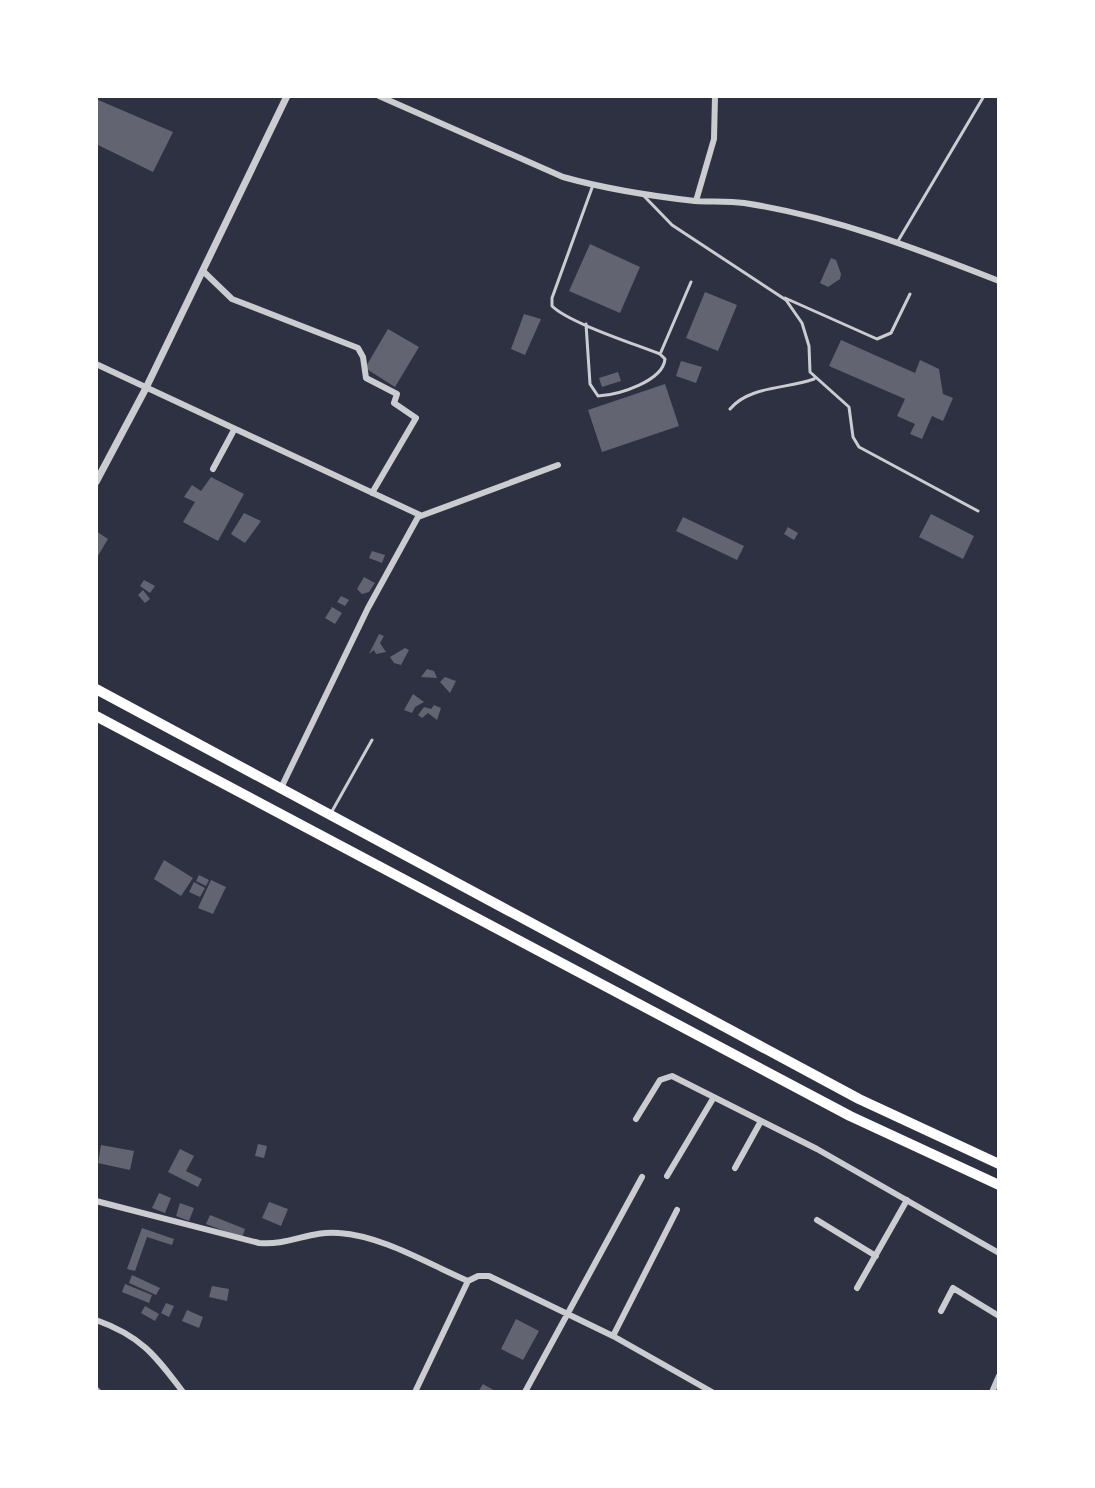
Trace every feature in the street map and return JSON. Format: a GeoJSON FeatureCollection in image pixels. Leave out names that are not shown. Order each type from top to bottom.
{"type":"FeatureCollection","features":[{"type":"Feature","properties":{"kind":"highway"},"geometry":{"type":"LineString","coordinates":[[96,689],[859,1099],[999,1164]]}},
{"type":"Feature","properties":{"kind":"highway"},"geometry":{"type":"LineString","coordinates":[[96,716],[850,1116],[999,1185]]}},
{"type":"Feature","properties":{"kind":"street"},"geometry":{"type":"LineString","coordinates":[[96,482],[145,390],[287,96]]}},
{"type":"Feature","properties":{"kind":"street"},"geometry":{"type":"LineString","coordinates":[[379,96],[563,177],[593,185],[696,201],[742,203],[844,224],[898,241],[999,281]]}},
{"type":"Feature","properties":{"kind":"street"},"geometry":{"type":"LineString","coordinates":[[696,201],[714,139],[715,96]]}},
{"type":"Feature","properties":{"kind":"street"},"geometry":{"type":"LineString","coordinates":[[203,271],[232,299],[358,348],[363,357],[366,378],[397,394],[394,403],[416,418],[372,493]]}},
{"type":"Feature","properties":{"kind":"street"},"geometry":{"type":"LineString","coordinates":[[96,364],[145,390],[420,515]]}},
{"type":"Feature","properties":{"kind":"street"},"geometry":{"type":"LineString","coordinates":[[213,469],[234,430]]}},
{"type":"Feature","properties":{"kind":"street"},"geometry":{"type":"LineString","coordinates":[[280,790],[404,537],[420,515],[558,465]]}},
{"type":"Feature","properties":{"kind":"street"},"geometry":{"type":"LineString","coordinates":[[636,1119],[660,1080],[668,1075],[761,1121],[999,1253]]}},
{"type":"Feature","properties":{"kind":"street"},"geometry":{"type":"LineString","coordinates":[[667,1176],[714,1097]]}},
{"type":"Feature","properties":{"kind":"street"},"geometry":{"type":"LineString","coordinates":[[735,1168],[761,1121]]}},
{"type":"Feature","properties":{"kind":"street"},"geometry":{"type":"LineString","coordinates":[[525,1392],[642,1177]]}},
{"type":"Feature","properties":{"kind":"street"},"geometry":{"type":"LineString","coordinates":[[857,1288],[907,1200]]}},
{"type":"Feature","properties":{"kind":"street"},"geometry":{"type":"LineString","coordinates":[[96,1201],[259,1243],[278,1245],[322,1233],[355,1236],[373,1240],[468,1281]]}},
{"type":"Feature","properties":{"kind":"street"},"geometry":{"type":"LineString","coordinates":[[613,1336],[677,1210]]}},
{"type":"Feature","properties":{"kind":"street"},"geometry":{"type":"LineString","coordinates":[[817,1220],[876,1256]]}},
{"type":"Feature","properties":{"kind":"street"},"geometry":{"type":"LineString","coordinates":[[415,1392],[468,1281],[478,1276],[489,1276],[613,1336],[712,1392]]}},
{"type":"Feature","properties":{"kind":"street"},"geometry":{"type":"LineString","coordinates":[[941,1311],[953,1288],[999,1316]]}},
{"type":"Feature","properties":{"kind":"street"},"geometry":{"type":"LineString","coordinates":[[96,1320],[123,1330],[143,1343],[183,1392]]}},
{"type":"Feature","properties":{"kind":"street"},"geometry":{"type":"LineString","coordinates":[[992,1392],[999,1376]]}},
{"type":"Feature","properties":{"kind":"lane"},"geometry":{"type":"LineString","coordinates":[[898,241],[984,96]]}},
{"type":"Feature","properties":{"kind":"lane"},"geometry":{"type":"LineString","coordinates":[[586,324],[590,384],[598,396],[657,376],[664,367],[665,359],[660,354],[558,312],[552,306],[552,298],[593,185]]}},
{"type":"Feature","properties":{"kind":"lane"},"geometry":{"type":"LineString","coordinates":[[641,193],[672,225],[782,297],[877,339],[891,333],[910,294]]}},
{"type":"Feature","properties":{"kind":"lane"},"geometry":{"type":"LineString","coordinates":[[660,354],[691,282]]}},
{"type":"Feature","properties":{"kind":"lane"},"geometry":{"type":"LineString","coordinates":[[782,297],[802,323],[809,346],[808,364],[814,379],[849,407],[853,437],[866,453],[978,511]]}},
{"type":"Feature","properties":{"kind":"lane"},"geometry":{"type":"LineString","coordinates":[[730,409],[744,395],[789,388],[814,379]]}},
{"type":"Feature","properties":{"kind":"lane"},"geometry":{"type":"LineString","coordinates":[[330,816],[372,740]]}},
{"type":"Feature","properties":{"kind":"building"},"geometry":{"type":"Polygon","coordinates":[[[96,99],[173,132],[153,172],[96,144],[96,99]]]}},
{"type":"Feature","properties":{"kind":"building"},"geometry":{"type":"Polygon","coordinates":[[[590,244],[640,267],[620,313],[569,291],[590,244]]]}},
{"type":"Feature","properties":{"kind":"building"},"geometry":{"type":"Polygon","coordinates":[[[831,258],[836,260],[841,274],[840,279],[828,287],[820,283],[831,258]]]}},
{"type":"Feature","properties":{"kind":"building"},"geometry":{"type":"Polygon","coordinates":[[[705,292],[737,305],[718,351],[686,338],[705,292]]]}},
{"type":"Feature","properties":{"kind":"building"},"geometry":{"type":"Polygon","coordinates":[[[524,314],[541,319],[525,355],[511,349],[524,314]]]}},
{"type":"Feature","properties":{"kind":"building"},"geometry":{"type":"Polygon","coordinates":[[[388,329],[419,347],[395,387],[365,368],[388,329]]]}},
{"type":"Feature","properties":{"kind":"building"},"geometry":{"type":"Polygon","coordinates":[[[841,340],[915,373],[920,360],[939,369],[943,394],[953,398],[943,421],[932,416],[922,439],[910,434],[915,424],[897,416],[905,399],[829,366],[841,340]]]}},
{"type":"Feature","properties":{"kind":"building"},"geometry":{"type":"Polygon","coordinates":[[[681,361],[702,367],[696,383],[676,376],[681,361]]]}},
{"type":"Feature","properties":{"kind":"building"},"geometry":{"type":"Polygon","coordinates":[[[618,372],[621,381],[602,387],[599,378],[618,372]]]}},
{"type":"Feature","properties":{"kind":"building"},"geometry":{"type":"Polygon","coordinates":[[[665,384],[679,426],[602,452],[588,410],[665,384]]]}},
{"type":"Feature","properties":{"kind":"building"},"geometry":{"type":"Polygon","coordinates":[[[211,477],[244,494],[218,541],[183,522],[195,502],[184,497],[192,485],[201,491],[211,477]]]}},
{"type":"Feature","properties":{"kind":"building"},"geometry":{"type":"Polygon","coordinates":[[[244,513],[261,521],[245,543],[231,534],[244,513]]]}},
{"type":"Feature","properties":{"kind":"building"},"geometry":{"type":"Polygon","coordinates":[[[931,514],[974,536],[963,559],[919,537],[931,514]]]}},
{"type":"Feature","properties":{"kind":"building"},"geometry":{"type":"Polygon","coordinates":[[[683,517],[744,546],[737,560],[676,531],[683,517]]]}},
{"type":"Feature","properties":{"kind":"building"},"geometry":{"type":"Polygon","coordinates":[[[788,527],[798,533],[794,540],[784,534],[788,527]]]}},
{"type":"Feature","properties":{"kind":"building"},"geometry":{"type":"Polygon","coordinates":[[[96,531],[108,539],[96,559],[96,531]]]}},
{"type":"Feature","properties":{"kind":"building"},"geometry":{"type":"Polygon","coordinates":[[[372,551],[385,555],[382,563],[369,558],[372,551]]]}},
{"type":"Feature","properties":{"kind":"building"},"geometry":{"type":"Polygon","coordinates":[[[364,577],[375,583],[369,592],[362,594],[357,589],[364,577]]]}},
{"type":"Feature","properties":{"kind":"building"},"geometry":{"type":"Polygon","coordinates":[[[144,580],[155,586],[150,593],[140,586],[144,580]]]}},
{"type":"Feature","properties":{"kind":"building"},"geometry":{"type":"Polygon","coordinates":[[[143,590],[150,599],[145,603],[138,595],[143,590]]]}},
{"type":"Feature","properties":{"kind":"building"},"geometry":{"type":"Polygon","coordinates":[[[341,596],[349,600],[345,606],[337,602],[341,596]]]}},
{"type":"Feature","properties":{"kind":"building"},"geometry":{"type":"Polygon","coordinates":[[[332,607],[342,613],[335,624],[325,618],[332,607]]]}},
{"type":"Feature","properties":{"kind":"building"},"geometry":{"type":"Polygon","coordinates":[[[379,634],[384,636],[380,643],[386,652],[376,654],[374,650],[369,654],[379,634]]]}},
{"type":"Feature","properties":{"kind":"building"},"geometry":{"type":"Polygon","coordinates":[[[405,648],[409,650],[401,665],[394,663],[390,657],[405,648]]]}},
{"type":"Feature","properties":{"kind":"building"},"geometry":{"type":"Polygon","coordinates":[[[427,669],[434,671],[437,678],[421,677],[427,669]]]}},
{"type":"Feature","properties":{"kind":"building"},"geometry":{"type":"Polygon","coordinates":[[[445,677],[456,681],[450,693],[440,682],[445,677]]]}},
{"type":"Feature","properties":{"kind":"building"},"geometry":{"type":"Polygon","coordinates":[[[413,694],[424,702],[412,713],[404,710],[413,694]]]}},
{"type":"Feature","properties":{"kind":"building"},"geometry":{"type":"Polygon","coordinates":[[[434,705],[441,708],[437,720],[428,713],[422,718],[418,715],[424,707],[431,709],[434,705]]]}},
{"type":"Feature","properties":{"kind":"building"},"geometry":{"type":"Polygon","coordinates":[[[164,860],[193,878],[181,896],[154,879],[164,860]]]}},
{"type":"Feature","properties":{"kind":"building"},"geometry":{"type":"Polygon","coordinates":[[[199,875],[209,880],[206,886],[196,881],[199,875]]]}},
{"type":"Feature","properties":{"kind":"building"},"geometry":{"type":"Polygon","coordinates":[[[211,880],[226,887],[213,914],[198,908],[211,880]]]}},
{"type":"Feature","properties":{"kind":"building"},"geometry":{"type":"Polygon","coordinates":[[[194,882],[205,888],[200,897],[189,892],[194,882]]]}},
{"type":"Feature","properties":{"kind":"building"},"geometry":{"type":"Polygon","coordinates":[[[258,1144],[267,1146],[264,1158],[255,1156],[258,1144]]]}},
{"type":"Feature","properties":{"kind":"building"},"geometry":{"type":"Polygon","coordinates":[[[101,1145],[134,1151],[130,1170],[98,1163],[101,1145]]]}},
{"type":"Feature","properties":{"kind":"building"},"geometry":{"type":"Polygon","coordinates":[[[180,1149],[194,1156],[186,1171],[202,1179],[198,1187],[168,1172],[180,1149]]]}},
{"type":"Feature","properties":{"kind":"building"},"geometry":{"type":"Polygon","coordinates":[[[159,1193],[171,1198],[165,1213],[152,1208],[159,1193]]]}},
{"type":"Feature","properties":{"kind":"building"},"geometry":{"type":"Polygon","coordinates":[[[269,1202],[288,1209],[281,1226],[262,1218],[269,1202]]]}},
{"type":"Feature","properties":{"kind":"building"},"geometry":{"type":"Polygon","coordinates":[[[180,1203],[194,1208],[189,1221],[176,1216],[180,1203]]]}},
{"type":"Feature","properties":{"kind":"building"},"geometry":{"type":"Polygon","coordinates":[[[210,1215],[245,1229],[242,1238],[206,1224],[210,1215]]]}},
{"type":"Feature","properties":{"kind":"building"},"geometry":{"type":"Polygon","coordinates":[[[142,1228],[174,1239],[172,1245],[147,1237],[135,1271],[127,1269],[142,1228]]]}},
{"type":"Feature","properties":{"kind":"building"},"geometry":{"type":"Polygon","coordinates":[[[132,1275],[160,1288],[156,1295],[129,1283],[132,1275]]]}},
{"type":"Feature","properties":{"kind":"building"},"geometry":{"type":"Polygon","coordinates":[[[125,1284],[152,1295],[149,1303],[122,1292],[125,1284]]]}},
{"type":"Feature","properties":{"kind":"building"},"geometry":{"type":"Polygon","coordinates":[[[212,1286],[229,1289],[227,1301],[209,1297],[212,1286]]]}},
{"type":"Feature","properties":{"kind":"building"},"geometry":{"type":"Polygon","coordinates":[[[166,1303],[174,1306],[169,1317],[161,1313],[166,1303]]]}},
{"type":"Feature","properties":{"kind":"building"},"geometry":{"type":"Polygon","coordinates":[[[145,1306],[159,1314],[155,1321],[141,1313],[145,1306]]]}},
{"type":"Feature","properties":{"kind":"building"},"geometry":{"type":"Polygon","coordinates":[[[187,1310],[203,1317],[199,1328],[182,1321],[187,1310]]]}},
{"type":"Feature","properties":{"kind":"building"},"geometry":{"type":"Polygon","coordinates":[[[516,1319],[539,1331],[523,1360],[501,1349],[516,1319]]]}},
{"type":"Feature","properties":{"kind":"building"},"geometry":{"type":"Polygon","coordinates":[[[483,1384],[497,1392],[478,1392],[483,1384]]]}},
{"type":"Feature","properties":{"kind":"railway"},"geometry":{"type":"LineString","coordinates":[[96,1388],[100,1392]]}}]}
